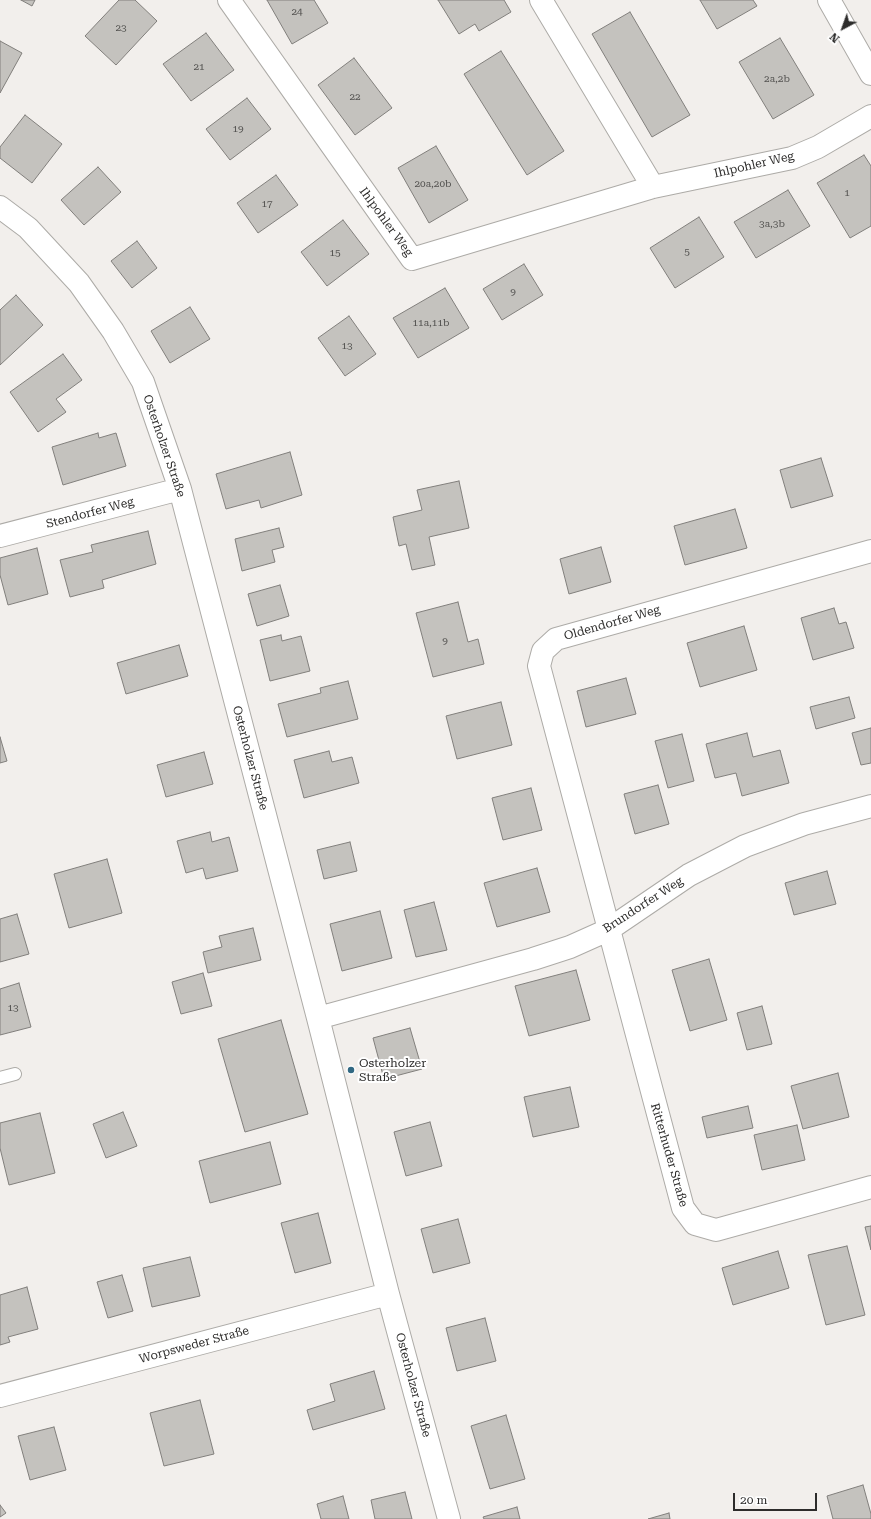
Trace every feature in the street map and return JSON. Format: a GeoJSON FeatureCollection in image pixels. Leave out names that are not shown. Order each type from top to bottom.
{"type":"FeatureCollection","features":[{"type":"Feature","properties":{"kind":"street","name":"Ihlpohler Weg"},"geometry":{"type":"LineString","coordinates":[[229,0],[412,259],[653,187],[792,158],[818,147],[871,116]]}},
{"type":"Feature","properties":{"kind":"street"},"geometry":{"type":"LineString","coordinates":[[541,0],[653,187]]}},
{"type":"Feature","properties":{"kind":"street"},"geometry":{"type":"LineString","coordinates":[[828,0],[871,74]]}},
{"type":"Feature","properties":{"kind":"street","name":"Osterholzer Straße"},"geometry":{"type":"LineString","coordinates":[[0,207],[28,228],[79,283],[112,331],[143,382],[180,489],[318,1018],[388,1294],[449,1519]]}},
{"type":"Feature","properties":{"kind":"street","name":"Stendorfer Weg"},"geometry":{"type":"LineString","coordinates":[[0,536],[180,489]]}},
{"type":"Feature","properties":{"kind":"street","name":"Oldendorfer Weg"},"geometry":{"type":"LineString","coordinates":[[608,930],[538,666],[543,650],[556,639],[871,552]]}},
{"type":"Feature","properties":{"kind":"street","name":"Brundorfer Weg"},"geometry":{"type":"LineString","coordinates":[[318,1018],[533,959],[570,947],[608,930],[689,875],[745,846],[804,824],[871,806]]}},
{"type":"Feature","properties":{"kind":"street","name":"Ritterhuder Straße"},"geometry":{"type":"LineString","coordinates":[[608,930],[682,1208],[694,1224],[716,1230],[871,1187]]}},
{"type":"Feature","properties":{"kind":"street","name":"Worpsweder Straße"},"geometry":{"type":"LineString","coordinates":[[0,1396],[388,1294]]}},
{"type":"Feature","properties":{"kind":"lane"},"geometry":{"type":"LineString","coordinates":[[0,1078],[15,1074]]}},
{"type":"Feature","properties":{"kind":"building"},"geometry":{"type":"Polygon","coordinates":[[[21,0],[35,0],[32,6],[21,0]]]}},
{"type":"Feature","properties":{"kind":"building"},"geometry":{"type":"Polygon","coordinates":[[[119,0],[135,0],[157,21],[116,65],[85,36],[119,0]]]}},
{"type":"Feature","properties":{"kind":"building"},"geometry":{"type":"Polygon","coordinates":[[[267,0],[314,0],[328,23],[292,44],[267,0]]]}},
{"type":"Feature","properties":{"kind":"building"},"geometry":{"type":"Polygon","coordinates":[[[438,0],[504,0],[511,12],[479,31],[475,24],[459,34],[438,0]]]}},
{"type":"Feature","properties":{"kind":"building"},"geometry":{"type":"Polygon","coordinates":[[[700,0],[753,0],[757,6],[717,29],[700,0]]]}},
{"type":"Feature","properties":{"kind":"building"},"geometry":{"type":"Polygon","coordinates":[[[630,12],[690,115],[652,137],[592,34],[630,12]]]}},
{"type":"Feature","properties":{"kind":"building"},"geometry":{"type":"Polygon","coordinates":[[[206,33],[234,70],[191,101],[163,64],[206,33]]]}},
{"type":"Feature","properties":{"kind":"building"},"geometry":{"type":"Polygon","coordinates":[[[780,38],[814,95],[773,119],[739,62],[780,38]]]}},
{"type":"Feature","properties":{"kind":"building"},"geometry":{"type":"Polygon","coordinates":[[[0,41],[22,53],[0,93],[0,41]]]}},
{"type":"Feature","properties":{"kind":"building"},"geometry":{"type":"Polygon","coordinates":[[[501,51],[564,151],[527,175],[464,74],[501,51]]]}},
{"type":"Feature","properties":{"kind":"building"},"geometry":{"type":"Polygon","coordinates":[[[354,58],[392,108],[355,135],[318,85],[354,58]]]}},
{"type":"Feature","properties":{"kind":"building"},"geometry":{"type":"Polygon","coordinates":[[[247,98],[271,129],[230,160],[206,129],[247,98]]]}},
{"type":"Feature","properties":{"kind":"building"},"geometry":{"type":"Polygon","coordinates":[[[25,115],[62,144],[32,183],[0,158],[0,147],[25,115]]]}},
{"type":"Feature","properties":{"kind":"building"},"geometry":{"type":"Polygon","coordinates":[[[436,146],[468,200],[429,223],[398,168],[436,146]]]}},
{"type":"Feature","properties":{"kind":"building"},"geometry":{"type":"Polygon","coordinates":[[[864,155],[871,166],[871,226],[850,238],[817,183],[864,155]]]}},
{"type":"Feature","properties":{"kind":"building"},"geometry":{"type":"Polygon","coordinates":[[[98,167],[121,192],[84,225],[61,200],[98,167]]]}},
{"type":"Feature","properties":{"kind":"building"},"geometry":{"type":"Polygon","coordinates":[[[276,175],[298,205],[258,233],[237,203],[276,175]]]}},
{"type":"Feature","properties":{"kind":"building"},"geometry":{"type":"Polygon","coordinates":[[[788,190],[810,226],[756,258],[734,222],[788,190]]]}},
{"type":"Feature","properties":{"kind":"building"},"geometry":{"type":"Polygon","coordinates":[[[699,217],[724,257],[675,288],[650,248],[699,217]]]}},
{"type":"Feature","properties":{"kind":"building"},"geometry":{"type":"Polygon","coordinates":[[[343,220],[369,254],[327,286],[301,252],[343,220]]]}},
{"type":"Feature","properties":{"kind":"building"},"geometry":{"type":"Polygon","coordinates":[[[137,241],[157,268],[132,288],[111,261],[137,241]]]}},
{"type":"Feature","properties":{"kind":"building"},"geometry":{"type":"Polygon","coordinates":[[[524,264],[543,295],[502,320],[483,289],[524,264]]]}},
{"type":"Feature","properties":{"kind":"building"},"geometry":{"type":"Polygon","coordinates":[[[445,288],[469,328],[418,358],[393,318],[445,288]]]}},
{"type":"Feature","properties":{"kind":"building"},"geometry":{"type":"Polygon","coordinates":[[[16,295],[43,325],[0,365],[0,310],[16,295]]]}},
{"type":"Feature","properties":{"kind":"building"},"geometry":{"type":"Polygon","coordinates":[[[190,307],[210,339],[170,363],[151,331],[190,307]]]}},
{"type":"Feature","properties":{"kind":"building"},"geometry":{"type":"Polygon","coordinates":[[[349,316],[376,354],[345,376],[318,338],[349,316]]]}},
{"type":"Feature","properties":{"kind":"building"},"geometry":{"type":"Polygon","coordinates":[[[63,354],[82,380],[56,399],[66,412],[38,432],[10,392],[63,354]]]}},
{"type":"Feature","properties":{"kind":"building"},"geometry":{"type":"Polygon","coordinates":[[[98,433],[99,438],[116,433],[126,466],[63,485],[52,447],[98,433]]]}},
{"type":"Feature","properties":{"kind":"building"},"geometry":{"type":"Polygon","coordinates":[[[290,452],[302,495],[261,508],[259,500],[226,509],[216,474],[290,452]]]}},
{"type":"Feature","properties":{"kind":"building"},"geometry":{"type":"Polygon","coordinates":[[[821,458],[833,496],[791,508],[780,470],[821,458]]]}},
{"type":"Feature","properties":{"kind":"building"},"geometry":{"type":"Polygon","coordinates":[[[459,481],[469,528],[429,537],[435,565],[412,570],[406,544],[399,546],[393,517],[422,510],[417,490],[459,481]]]}},
{"type":"Feature","properties":{"kind":"building"},"geometry":{"type":"Polygon","coordinates":[[[735,509],[747,548],[685,565],[674,526],[735,509]]]}},
{"type":"Feature","properties":{"kind":"building"},"geometry":{"type":"Polygon","coordinates":[[[279,528],[284,547],[272,550],[275,562],[242,571],[235,539],[279,528]]]}},
{"type":"Feature","properties":{"kind":"building"},"geometry":{"type":"Polygon","coordinates":[[[148,531],[156,564],[102,580],[104,588],[70,597],[60,560],[93,552],[91,545],[148,531]]]}},
{"type":"Feature","properties":{"kind":"building"},"geometry":{"type":"Polygon","coordinates":[[[601,547],[611,582],[569,594],[560,559],[601,547]]]}},
{"type":"Feature","properties":{"kind":"building"},"geometry":{"type":"Polygon","coordinates":[[[37,548],[48,594],[8,605],[0,575],[0,558],[37,548]]]}},
{"type":"Feature","properties":{"kind":"building"},"geometry":{"type":"Polygon","coordinates":[[[280,585],[289,616],[257,626],[248,594],[280,585]]]}},
{"type":"Feature","properties":{"kind":"building"},"geometry":{"type":"Polygon","coordinates":[[[458,602],[468,642],[478,639],[484,664],[433,677],[416,613],[458,602]]]}},
{"type":"Feature","properties":{"kind":"building"},"geometry":{"type":"Polygon","coordinates":[[[834,608],[839,624],[846,622],[854,648],[813,660],[801,618],[834,608]]]}},
{"type":"Feature","properties":{"kind":"building"},"geometry":{"type":"Polygon","coordinates":[[[744,626],[757,670],[700,687],[687,643],[744,626]]]}},
{"type":"Feature","properties":{"kind":"building"},"geometry":{"type":"Polygon","coordinates":[[[281,635],[282,641],[301,636],[310,671],[270,681],[260,640],[281,635]]]}},
{"type":"Feature","properties":{"kind":"building"},"geometry":{"type":"Polygon","coordinates":[[[179,645],[188,676],[126,694],[117,663],[179,645]]]}},
{"type":"Feature","properties":{"kind":"building"},"geometry":{"type":"Polygon","coordinates":[[[626,678],[636,714],[586,727],[577,691],[626,678]]]}},
{"type":"Feature","properties":{"kind":"building"},"geometry":{"type":"Polygon","coordinates":[[[348,681],[358,719],[287,737],[278,704],[321,693],[320,688],[348,681]]]}},
{"type":"Feature","properties":{"kind":"building"},"geometry":{"type":"Polygon","coordinates":[[[849,697],[855,718],[816,729],[810,707],[849,697]]]}},
{"type":"Feature","properties":{"kind":"building"},"geometry":{"type":"Polygon","coordinates":[[[501,702],[512,745],[457,759],[446,716],[501,702]]]}},
{"type":"Feature","properties":{"kind":"building"},"geometry":{"type":"Polygon","coordinates":[[[871,728],[871,763],[861,765],[852,733],[871,728]]]}},
{"type":"Feature","properties":{"kind":"building"},"geometry":{"type":"Polygon","coordinates":[[[747,733],[753,757],[780,750],[789,783],[742,796],[736,773],[715,778],[706,744],[747,733]]]}},
{"type":"Feature","properties":{"kind":"building"},"geometry":{"type":"Polygon","coordinates":[[[682,734],[694,781],[668,788],[655,741],[682,734]]]}},
{"type":"Feature","properties":{"kind":"building"},"geometry":{"type":"Polygon","coordinates":[[[0,737],[7,761],[0,763],[0,737]]]}},
{"type":"Feature","properties":{"kind":"building"},"geometry":{"type":"Polygon","coordinates":[[[329,751],[332,762],[352,757],[359,783],[304,798],[294,760],[329,751]]]}},
{"type":"Feature","properties":{"kind":"building"},"geometry":{"type":"Polygon","coordinates":[[[204,752],[213,784],[166,797],[157,765],[204,752]]]}},
{"type":"Feature","properties":{"kind":"building"},"geometry":{"type":"Polygon","coordinates":[[[658,785],[669,824],[635,834],[624,794],[658,785]]]}},
{"type":"Feature","properties":{"kind":"building"},"geometry":{"type":"Polygon","coordinates":[[[531,788],[542,830],[503,840],[492,798],[531,788]]]}},
{"type":"Feature","properties":{"kind":"building"},"geometry":{"type":"Polygon","coordinates":[[[210,832],[212,842],[229,837],[238,871],[206,879],[203,868],[186,873],[177,841],[210,832]]]}},
{"type":"Feature","properties":{"kind":"building"},"geometry":{"type":"Polygon","coordinates":[[[350,842],[357,871],[324,879],[317,850],[350,842]]]}},
{"type":"Feature","properties":{"kind":"building"},"geometry":{"type":"Polygon","coordinates":[[[107,859],[122,913],[69,928],[54,874],[107,859]]]}},
{"type":"Feature","properties":{"kind":"building"},"geometry":{"type":"Polygon","coordinates":[[[537,868],[550,912],[497,927],[484,883],[537,868]]]}},
{"type":"Feature","properties":{"kind":"building"},"geometry":{"type":"Polygon","coordinates":[[[827,871],[836,904],[794,915],[785,883],[827,871]]]}},
{"type":"Feature","properties":{"kind":"building"},"geometry":{"type":"Polygon","coordinates":[[[434,902],[447,950],[416,957],[404,910],[434,902]]]}},
{"type":"Feature","properties":{"kind":"building"},"geometry":{"type":"Polygon","coordinates":[[[380,911],[392,958],[342,971],[330,924],[380,911]]]}},
{"type":"Feature","properties":{"kind":"building"},"geometry":{"type":"Polygon","coordinates":[[[17,914],[29,954],[0,962],[0,919],[17,914]]]}},
{"type":"Feature","properties":{"kind":"building"},"geometry":{"type":"Polygon","coordinates":[[[253,928],[261,960],[208,973],[203,952],[222,947],[219,936],[253,928]]]}},
{"type":"Feature","properties":{"kind":"building"},"geometry":{"type":"Polygon","coordinates":[[[709,959],[727,1020],[690,1031],[672,970],[709,959]]]}},
{"type":"Feature","properties":{"kind":"building"},"geometry":{"type":"Polygon","coordinates":[[[576,970],[590,1020],[529,1036],[515,986],[576,970]]]}},
{"type":"Feature","properties":{"kind":"building"},"geometry":{"type":"Polygon","coordinates":[[[203,973],[212,1006],[181,1014],[172,982],[203,973]]]}},
{"type":"Feature","properties":{"kind":"building"},"geometry":{"type":"Polygon","coordinates":[[[19,983],[31,1027],[0,1035],[0,989],[19,983]]]}},
{"type":"Feature","properties":{"kind":"building"},"geometry":{"type":"Polygon","coordinates":[[[762,1006],[772,1044],[747,1050],[737,1013],[762,1006]]]}},
{"type":"Feature","properties":{"kind":"building"},"geometry":{"type":"Polygon","coordinates":[[[281,1020],[308,1114],[245,1132],[218,1039],[281,1020]]]}},
{"type":"Feature","properties":{"kind":"building"},"geometry":{"type":"Polygon","coordinates":[[[410,1028],[422,1069],[384,1079],[373,1038],[410,1028]]]}},
{"type":"Feature","properties":{"kind":"building"},"geometry":{"type":"Polygon","coordinates":[[[838,1073],[849,1117],[803,1129],[791,1086],[838,1073]]]}},
{"type":"Feature","properties":{"kind":"building"},"geometry":{"type":"Polygon","coordinates":[[[570,1087],[579,1127],[533,1137],[524,1097],[570,1087]]]}},
{"type":"Feature","properties":{"kind":"building"},"geometry":{"type":"Polygon","coordinates":[[[748,1106],[753,1128],[707,1138],[702,1117],[748,1106]]]}},
{"type":"Feature","properties":{"kind":"building"},"geometry":{"type":"Polygon","coordinates":[[[123,1112],[137,1146],[106,1158],[93,1124],[123,1112]]]}},
{"type":"Feature","properties":{"kind":"building"},"geometry":{"type":"Polygon","coordinates":[[[40,1113],[55,1173],[9,1185],[0,1148],[0,1123],[40,1113]]]}},
{"type":"Feature","properties":{"kind":"building"},"geometry":{"type":"Polygon","coordinates":[[[430,1122],[442,1166],[406,1176],[394,1132],[430,1122]]]}},
{"type":"Feature","properties":{"kind":"building"},"geometry":{"type":"Polygon","coordinates":[[[797,1125],[805,1160],[762,1170],[754,1135],[797,1125]]]}},
{"type":"Feature","properties":{"kind":"building"},"geometry":{"type":"Polygon","coordinates":[[[270,1142],[281,1184],[210,1203],[199,1161],[270,1142]]]}},
{"type":"Feature","properties":{"kind":"building"},"geometry":{"type":"Polygon","coordinates":[[[318,1213],[331,1263],[295,1273],[281,1223],[318,1213]]]}},
{"type":"Feature","properties":{"kind":"building"},"geometry":{"type":"Polygon","coordinates":[[[458,1219],[470,1263],[433,1273],[421,1229],[458,1219]]]}},
{"type":"Feature","properties":{"kind":"building"},"geometry":{"type":"Polygon","coordinates":[[[871,1226],[871,1250],[865,1227],[871,1226]]]}},
{"type":"Feature","properties":{"kind":"building"},"geometry":{"type":"Polygon","coordinates":[[[847,1246],[865,1315],[826,1325],[808,1255],[847,1246]]]}},
{"type":"Feature","properties":{"kind":"building"},"geometry":{"type":"Polygon","coordinates":[[[778,1251],[789,1288],[733,1305],[722,1268],[778,1251]]]}},
{"type":"Feature","properties":{"kind":"building"},"geometry":{"type":"Polygon","coordinates":[[[190,1257],[200,1296],[152,1307],[143,1268],[190,1257]]]}},
{"type":"Feature","properties":{"kind":"building"},"geometry":{"type":"Polygon","coordinates":[[[122,1275],[133,1311],[108,1318],[97,1282],[122,1275]]]}},
{"type":"Feature","properties":{"kind":"building"},"geometry":{"type":"Polygon","coordinates":[[[27,1287],[38,1329],[8,1337],[10,1342],[0,1345],[0,1295],[27,1287]]]}},
{"type":"Feature","properties":{"kind":"building"},"geometry":{"type":"Polygon","coordinates":[[[485,1318],[496,1361],[457,1371],[446,1328],[485,1318]]]}},
{"type":"Feature","properties":{"kind":"building"},"geometry":{"type":"Polygon","coordinates":[[[374,1371],[385,1409],[313,1430],[307,1410],[335,1401],[330,1384],[374,1371]]]}},
{"type":"Feature","properties":{"kind":"building"},"geometry":{"type":"Polygon","coordinates":[[[200,1400],[214,1454],[164,1466],[150,1413],[200,1400]]]}},
{"type":"Feature","properties":{"kind":"building"},"geometry":{"type":"Polygon","coordinates":[[[506,1415],[525,1479],[490,1489],[471,1426],[506,1415]]]}},
{"type":"Feature","properties":{"kind":"building"},"geometry":{"type":"Polygon","coordinates":[[[54,1427],[66,1470],[30,1480],[18,1436],[54,1427]]]}},
{"type":"Feature","properties":{"kind":"building"},"geometry":{"type":"Polygon","coordinates":[[[863,1485],[871,1519],[833,1519],[827,1496],[863,1485]]]}},
{"type":"Feature","properties":{"kind":"building"},"geometry":{"type":"Polygon","coordinates":[[[405,1492],[412,1519],[375,1519],[371,1500],[405,1492]]]}},
{"type":"Feature","properties":{"kind":"building"},"geometry":{"type":"Polygon","coordinates":[[[343,1496],[349,1519],[321,1519],[317,1504],[343,1496]]]}},
{"type":"Feature","properties":{"kind":"building"},"geometry":{"type":"Polygon","coordinates":[[[0,1505],[6,1513],[0,1517],[0,1505]]]}},
{"type":"Feature","properties":{"kind":"building"},"geometry":{"type":"Polygon","coordinates":[[[517,1507],[520,1519],[484,1519],[483,1517],[517,1507]]]}},
{"type":"Feature","properties":{"kind":"building"},"geometry":{"type":"Polygon","coordinates":[[[669,1513],[670,1519],[648,1519],[669,1513]]]}},
{"type":"Feature","properties":{"kind":"place","name":"Osterholzer Straße"},"geometry":{"type":"Point","coordinates":[351,1070]}}]}
